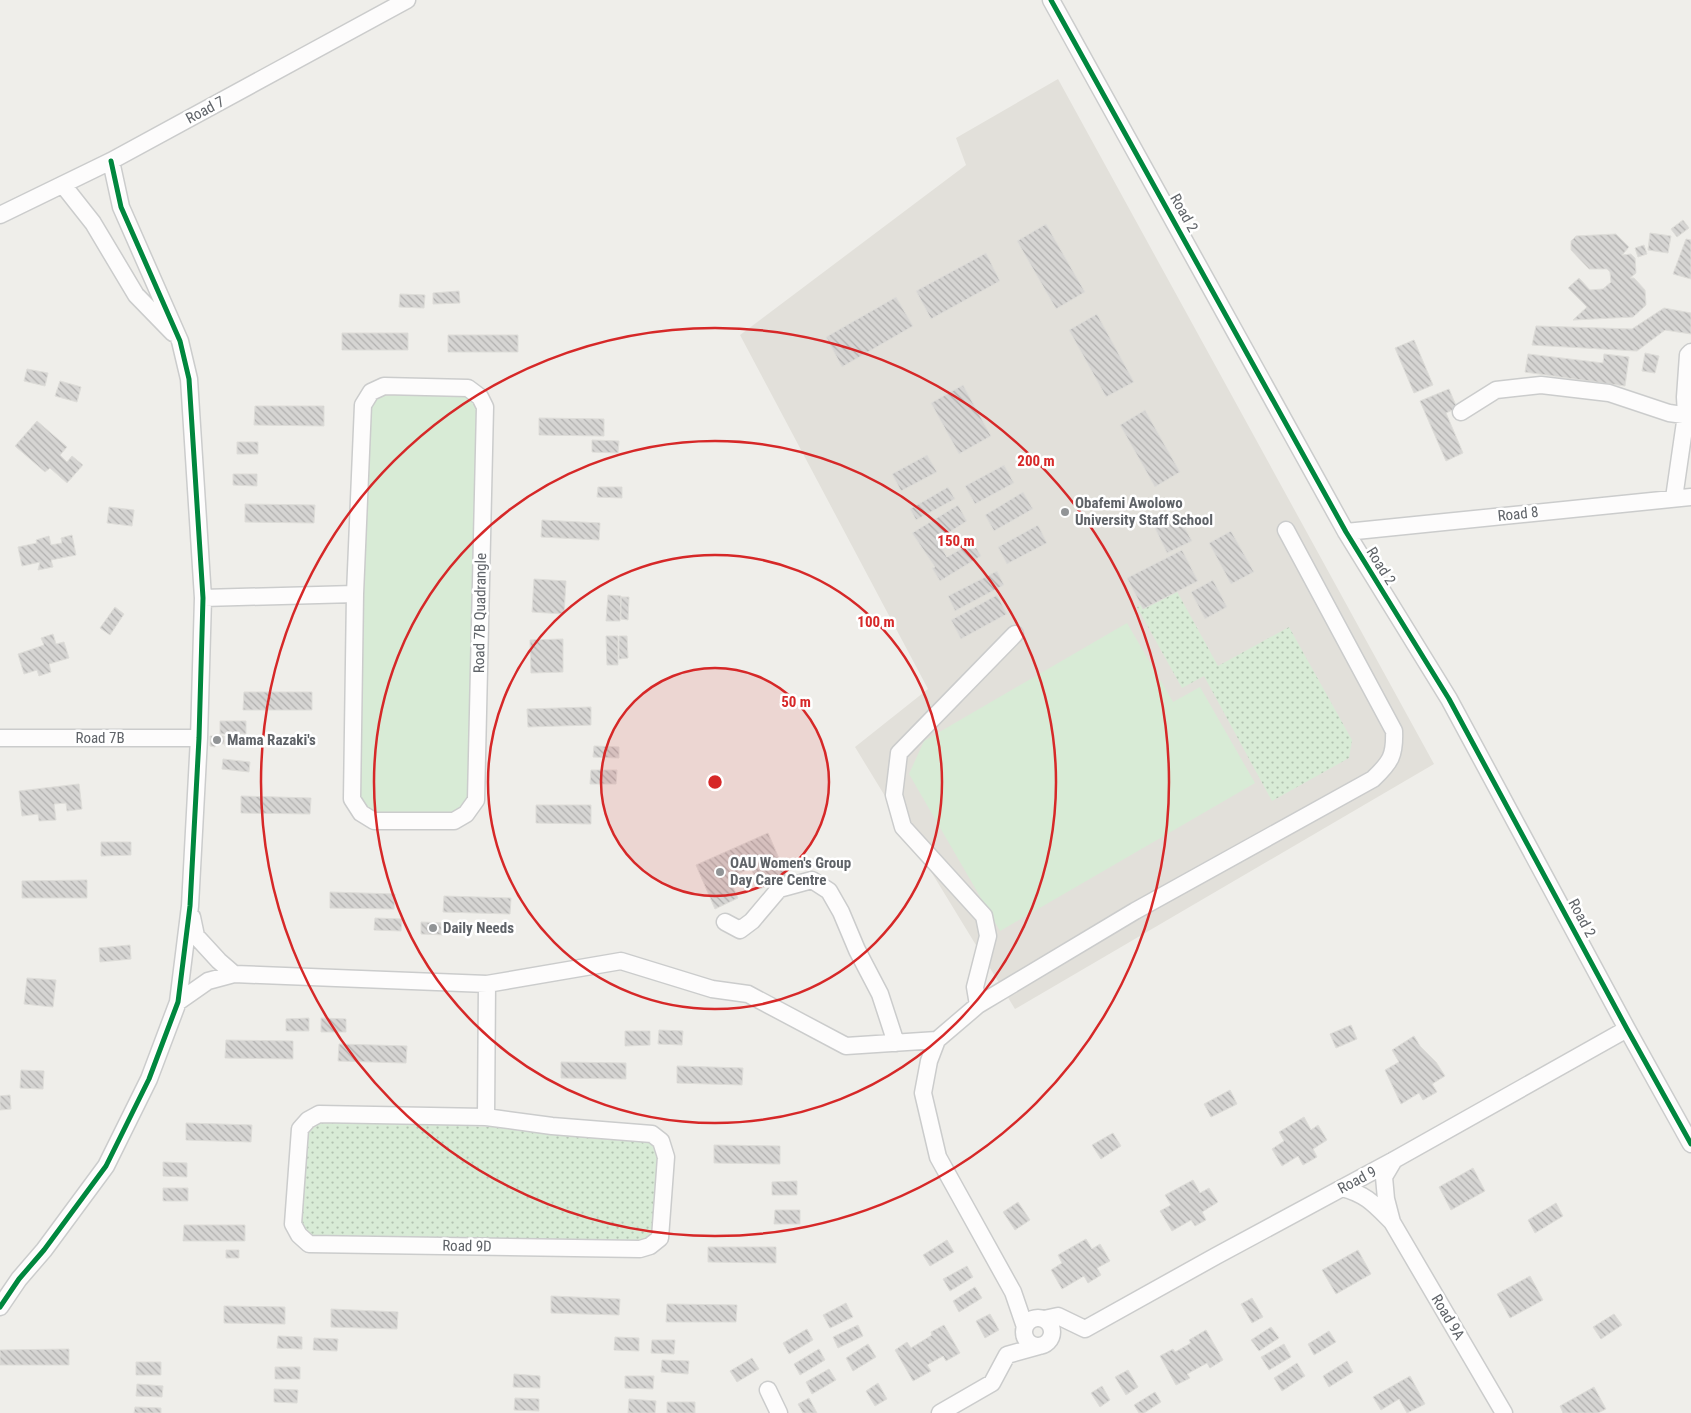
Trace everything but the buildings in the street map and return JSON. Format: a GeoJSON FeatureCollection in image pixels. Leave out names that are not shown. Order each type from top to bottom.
{"type":"FeatureCollection","features":[{"type":"Feature","properties":{"kind":"street","name":"Road 7"},"geometry":{"type":"LineString","coordinates":[[0,215],[112,161],[383,6],[407,0]]}},
{"type":"Feature","properties":{"kind":"street","name":"Road 2"},"geometry":{"type":"LineString","coordinates":[[1051,0],[1346,532],[1449,699],[1691,1144]]}},
{"type":"Feature","properties":{"kind":"street"},"geometry":{"type":"LineString","coordinates":[[0,1307],[19,1279],[44,1250],[106,1166],[149,1079],[178,1002],[190,906],[200,738],[202,598],[189,379],[180,341],[121,206],[112,161]]}},
{"type":"Feature","properties":{"kind":"street"},"geometry":{"type":"LineString","coordinates":[[62,185],[93,222],[136,295],[180,341]]}},
{"type":"Feature","properties":{"kind":"street"},"geometry":{"type":"LineString","coordinates":[[1674,498],[1688,416],[1685,396],[1688,356],[1691,352]]}},
{"type":"Feature","properties":{"kind":"street"},"geometry":{"type":"LineString","coordinates":[[1462,412],[1496,390],[1541,385],[1609,394],[1668,414],[1688,416]]}},
{"type":"Feature","properties":{"kind":"street","name":"Road 7B Quadrangle"},"geometry":{"type":"LineString","coordinates":[[384,386],[468,388],[480,398],[485,407],[476,800],[466,814],[454,821],[374,821],[361,813],[352,799],[355,594],[363,405],[371,392],[384,386]]}},
{"type":"Feature","properties":{"kind":"street","name":"Road 8"},"geometry":{"type":"LineString","coordinates":[[1346,532],[1691,497]]}},
{"type":"Feature","properties":{"kind":"street"},"geometry":{"type":"LineString","coordinates":[[1013,1292],[1026,1306],[1049,1322],[1052,1334],[1044,1343],[1033,1345],[1024,1337],[1024,1329],[1013,1292],[938,1157],[924,1093],[929,1061],[938,1040],[978,1005],[1135,911],[1373,779],[1386,766],[1394,748],[1394,731],[1286,530]]}},
{"type":"Feature","properties":{"kind":"street"},"geometry":{"type":"LineString","coordinates":[[202,598],[355,594]]}},
{"type":"Feature","properties":{"kind":"street"},"geometry":{"type":"LineString","coordinates":[[978,1005],[975,987],[988,936],[984,916],[903,827],[894,795],[899,753],[1015,634]]}},
{"type":"Feature","properties":{"kind":"street","name":"Road 7B"},"geometry":{"type":"LineString","coordinates":[[0,738],[200,738]]}},
{"type":"Feature","properties":{"kind":"street"},"geometry":{"type":"LineString","coordinates":[[725,922],[740,930],[752,921],[779,889],[812,880],[829,891],[880,994],[896,1043]]}},
{"type":"Feature","properties":{"kind":"street"},"geometry":{"type":"LineString","coordinates":[[190,906],[196,936],[234,974]]}},
{"type":"Feature","properties":{"kind":"street"},"geometry":{"type":"LineString","coordinates":[[178,1002],[208,981],[234,974],[487,984],[621,961],[712,989],[748,994],[846,1046],[938,1040]]}},
{"type":"Feature","properties":{"kind":"street"},"geometry":{"type":"LineString","coordinates":[[486,1117],[487,984]]}},
{"type":"Feature","properties":{"kind":"street","name":"Road 9"},"geometry":{"type":"LineString","coordinates":[[1085,1329],[1394,1160],[1627,1029]]}},
{"type":"Feature","properties":{"kind":"street","name":"Road 9D"},"geometry":{"type":"LineString","coordinates":[[319,1114],[486,1117],[552,1126],[652,1134],[661,1141],[666,1157],[660,1238],[650,1246],[640,1249],[309,1244],[299,1235],[293,1224],[300,1129],[308,1120],[319,1114]]}},
{"type":"Feature","properties":{"kind":"street"},"geometry":{"type":"LineString","coordinates":[[1392,1222],[1386,1198],[1384,1177],[1394,1160]]}},
{"type":"Feature","properties":{"kind":"street"},"geometry":{"type":"LineString","coordinates":[[1342,1188],[1357,1192],[1392,1222]]}},
{"type":"Feature","properties":{"kind":"street","name":"Road 9A"},"geometry":{"type":"LineString","coordinates":[[1392,1222],[1504,1413]]}},
{"type":"Feature","properties":{"kind":"street"},"geometry":{"type":"LineString","coordinates":[[0,1291],[19,1279]]}},
{"type":"Feature","properties":{"kind":"street"},"geometry":{"type":"LineString","coordinates":[[992,1383],[1002,1350],[1024,1329],[1030,1320],[1058,1316],[1085,1329]]}},
{"type":"Feature","properties":{"kind":"street"},"geometry":{"type":"LineString","coordinates":[[940,1413],[992,1383],[1007,1355],[1044,1343],[1064,1324],[1085,1329]]}},
{"type":"Feature","properties":{"kind":"street"},"geometry":{"type":"LineString","coordinates":[[768,1390],[778,1413]]}},
{"type":"Feature","properties":{"kind":"shaded area","name":"Obafemi Awolowo University Staff School"},"geometry":{"type":"Polygon","coordinates":[[[1058,79],[1434,764],[1015,1009],[855,747],[928,689],[740,335],[966,165],[956,138],[1058,79]]]}},
{"type":"Feature","properties":{"kind":"green space"},"geometry":{"type":"Polygon","coordinates":[[[386,393],[465,395],[480,411],[472,799],[451,816],[370,814],[358,792],[367,416],[374,401],[386,393]]]}},
{"type":"Feature","properties":{"kind":"green space"},"geometry":{"type":"Polygon","coordinates":[[[1174,586],[1218,666],[1289,627],[1352,740],[1349,758],[1272,801],[1204,676],[1182,688],[1137,607],[1174,586]]]}},
{"type":"Feature","properties":{"kind":"green space"},"geometry":{"type":"Polygon","coordinates":[[[1127,623],[1173,702],[1200,687],[1255,783],[1000,931],[909,774],[924,741],[1127,623]]]}},
{"type":"Feature","properties":{"kind":"green space"},"geometry":{"type":"Polygon","coordinates":[[[320,1120],[515,1128],[653,1142],[661,1155],[655,1234],[646,1242],[318,1239],[310,1236],[302,1229],[297,1214],[305,1130],[320,1120]]]}},
{"type":"Feature","properties":{"kind":"cycle path"},"geometry":{"type":"LineString","coordinates":[[1051,0],[1346,532],[1449,699],[1691,1144]]}},
{"type":"Feature","properties":{"kind":"cycle path"},"geometry":{"type":"LineString","coordinates":[[0,1307],[19,1279],[44,1250],[106,1166],[149,1079],[178,1002],[190,906],[199,738],[203,598],[189,379],[180,341],[121,207],[111,161]]}},
{"type":"Feature","properties":{"kind":"place","name":"Obafemi Awolowo University Staff School"},"geometry":{"type":"Point","coordinates":[1065,512]}},
{"type":"Feature","properties":{"kind":"place","name":"Mama Razaki's"},"geometry":{"type":"Point","coordinates":[217,740]}},
{"type":"Feature","properties":{"kind":"place","name":"OAU Women's Group Day Care Centre"},"geometry":{"type":"Point","coordinates":[720,872]}},
{"type":"Feature","properties":{"kind":"place","name":"Daily Needs"},"geometry":{"type":"Point","coordinates":[433,928]}}]}
